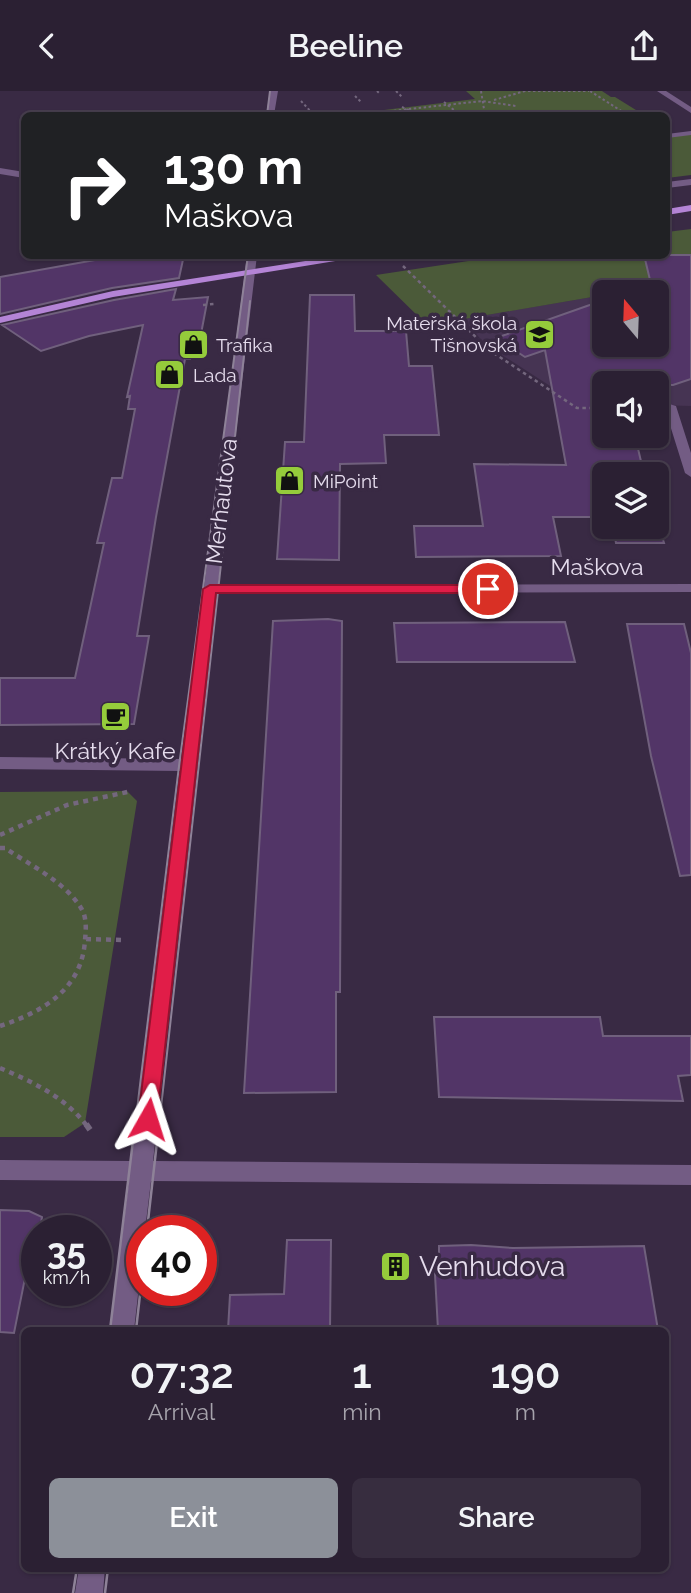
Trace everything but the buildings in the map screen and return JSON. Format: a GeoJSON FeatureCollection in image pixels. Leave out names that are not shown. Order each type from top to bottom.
{"type":"FeatureCollection","features":[{"type":"Feature","properties":{"kind":"main road"},"geometry":{"type":"LineString","coordinates":[[670,212],[691,208]]}},
{"type":"Feature","properties":{"kind":"main road"},"geometry":{"type":"LineString","coordinates":[[0,320],[102,296],[343,259]]}},
{"type":"Feature","properties":{"kind":"street"},"geometry":{"type":"LineString","coordinates":[[270,112],[274,91]]}},
{"type":"Feature","properties":{"kind":"street"},"geometry":{"type":"LineString","coordinates":[[661,91],[691,111]]}},
{"type":"Feature","properties":{"kind":"street"},"geometry":{"type":"LineString","coordinates":[[670,136],[691,133]]}},
{"type":"Feature","properties":{"kind":"street"},"geometry":{"type":"LineString","coordinates":[[0,171],[21,174]]}},
{"type":"Feature","properties":{"kind":"street"},"geometry":{"type":"LineString","coordinates":[[670,184],[691,181]]}},
{"type":"Feature","properties":{"kind":"street","name":"Merhautova"},"geometry":{"type":"LineString","coordinates":[[122,1327],[251,259]]}},
{"type":"Feature","properties":{"kind":"street"},"geometry":{"type":"LineString","coordinates":[[670,407],[691,473]]}},
{"type":"Feature","properties":{"kind":"street","name":"Maškova"},"geometry":{"type":"LineString","coordinates":[[210,589],[691,588]]}},
{"type":"Feature","properties":{"kind":"street"},"geometry":{"type":"LineString","coordinates":[[0,763],[189,765]]}},
{"type":"Feature","properties":{"kind":"street"},"geometry":{"type":"LineString","coordinates":[[0,1170],[691,1175]]}},
{"type":"Feature","properties":{"kind":"street"},"geometry":{"type":"LineString","coordinates":[[89,1593],[92,1572]]}},
{"type":"Feature","properties":{"kind":"path"},"geometry":{"type":"LineString","coordinates":[[396,91],[402,97]]}},
{"type":"Feature","properties":{"kind":"path"},"geometry":{"type":"LineString","coordinates":[[481,91],[484,112]]}},
{"type":"Feature","properties":{"kind":"path"},"geometry":{"type":"LineString","coordinates":[[490,101],[524,91],[590,91],[622,112]]}},
{"type":"Feature","properties":{"kind":"path"},"geometry":{"type":"LineString","coordinates":[[355,96],[361,102]]}},
{"type":"Feature","properties":{"kind":"path"},"geometry":{"type":"LineString","coordinates":[[301,101],[311,112]]}},
{"type":"Feature","properties":{"kind":"path"},"geometry":{"type":"LineString","coordinates":[[377,112],[482,101],[516,106]]}},
{"type":"Feature","properties":{"kind":"path"},"geometry":{"type":"LineString","coordinates":[[444,102],[456,112]]}},
{"type":"Feature","properties":{"kind":"path"},"geometry":{"type":"LineString","coordinates":[[404,108],[412,112]]}},
{"type":"Feature","properties":{"kind":"path"},"geometry":{"type":"LineString","coordinates":[[403,266],[489,350],[577,408],[592,408]]}},
{"type":"Feature","properties":{"kind":"path"},"geometry":{"type":"LineString","coordinates":[[203,305],[214,304]]}},
{"type":"Feature","properties":{"kind":"path"},"geometry":{"type":"LineString","coordinates":[[0,835],[67,806],[140,790]]}},
{"type":"Feature","properties":{"kind":"path"},"geometry":{"type":"LineString","coordinates":[[0,848],[5,848],[63,891],[83,910],[86,939],[80,970],[65,993],[22,1019],[0,1026]]}},
{"type":"Feature","properties":{"kind":"path"},"geometry":{"type":"LineString","coordinates":[[86,939],[124,940]]}},
{"type":"Feature","properties":{"kind":"path"},"geometry":{"type":"LineString","coordinates":[[0,1067],[49,1089],[85,1122],[93,1134]]}},
{"type":"Feature","properties":{"kind":"shaded area","name":"Mateřská škola Tišnovská"},"geometry":{"type":"Polygon","coordinates":[[[691,279],[691,406],[669,405],[669,371],[592,371],[592,393],[578,404],[485,344],[463,319],[592,297],[592,357],[669,357],[669,283],[691,279]]]}},
{"type":"Feature","properties":{"kind":"green space"},"geometry":{"type":"Polygon","coordinates":[[[466,91],[602,91],[639,112],[367,112],[475,99],[466,91]]]}},
{"type":"Feature","properties":{"kind":"green space"},"geometry":{"type":"Polygon","coordinates":[[[691,134],[691,175],[670,178],[670,137],[691,134]]]}},
{"type":"Feature","properties":{"kind":"green space"},"geometry":{"type":"Polygon","coordinates":[[[691,229],[691,279],[669,282],[669,280],[592,280],[592,297],[464,319],[467,324],[458,325],[450,318],[425,323],[376,275],[482,259],[670,259],[670,232],[691,229]]]}},
{"type":"Feature","properties":{"kind":"green space"},"geometry":{"type":"Polygon","coordinates":[[[127,791],[137,801],[85,1123],[64,1137],[0,1137],[0,792],[127,791]]]}},
{"type":"Feature","properties":{"kind":"tram line"},"geometry":{"type":"LineString","coordinates":[[267,112],[270,91]]}},
{"type":"Feature","properties":{"kind":"tram line"},"geometry":{"type":"LineString","coordinates":[[135,1126],[179,766],[247,259]]}},
{"type":"Feature","properties":{"kind":"tram line"},"geometry":{"type":"LineString","coordinates":[[159,1126],[250,301]]}},
{"type":"Feature","properties":{"kind":"tram line"},"geometry":{"type":"LineString","coordinates":[[110,1327],[135,1124]]}},
{"type":"Feature","properties":{"kind":"tram line"},"geometry":{"type":"LineString","coordinates":[[149,1215],[159,1124]]}},
{"type":"Feature","properties":{"kind":"tram line"},"geometry":{"type":"LineString","coordinates":[[136,1327],[139,1306]]}},
{"type":"Feature","properties":{"kind":"tram line"},"geometry":{"type":"LineString","coordinates":[[73,1593],[76,1572]]}},
{"type":"Feature","properties":{"kind":"tram line"},"geometry":{"type":"LineString","coordinates":[[105,1593],[108,1572]]}},
{"type":"Feature","properties":{"kind":"place","name":"Mateřská škola Tišnovská"},"geometry":{"type":"Point","coordinates":[540,334]}},
{"type":"Feature","properties":{"kind":"place","name":"Trafika"},"geometry":{"type":"Point","coordinates":[193,345]}},
{"type":"Feature","properties":{"kind":"place","name":"Lada"},"geometry":{"type":"Point","coordinates":[170,375]}},
{"type":"Feature","properties":{"kind":"place","name":"MiPoint"},"geometry":{"type":"Point","coordinates":[290,481]}},
{"type":"Feature","properties":{"kind":"place","name":"Krátký Kafe"},"geometry":{"type":"Point","coordinates":[115,716]}},
{"type":"Feature","properties":{"kind":"place","name":"Venhudova"},"geometry":{"type":"Point","coordinates":[396,1266]}},
{"type":"Feature","properties":{"kind":"route"},"geometry":{"type":"LineString","coordinates":[[148,1119],[210,589],[488,589]]}}]}
